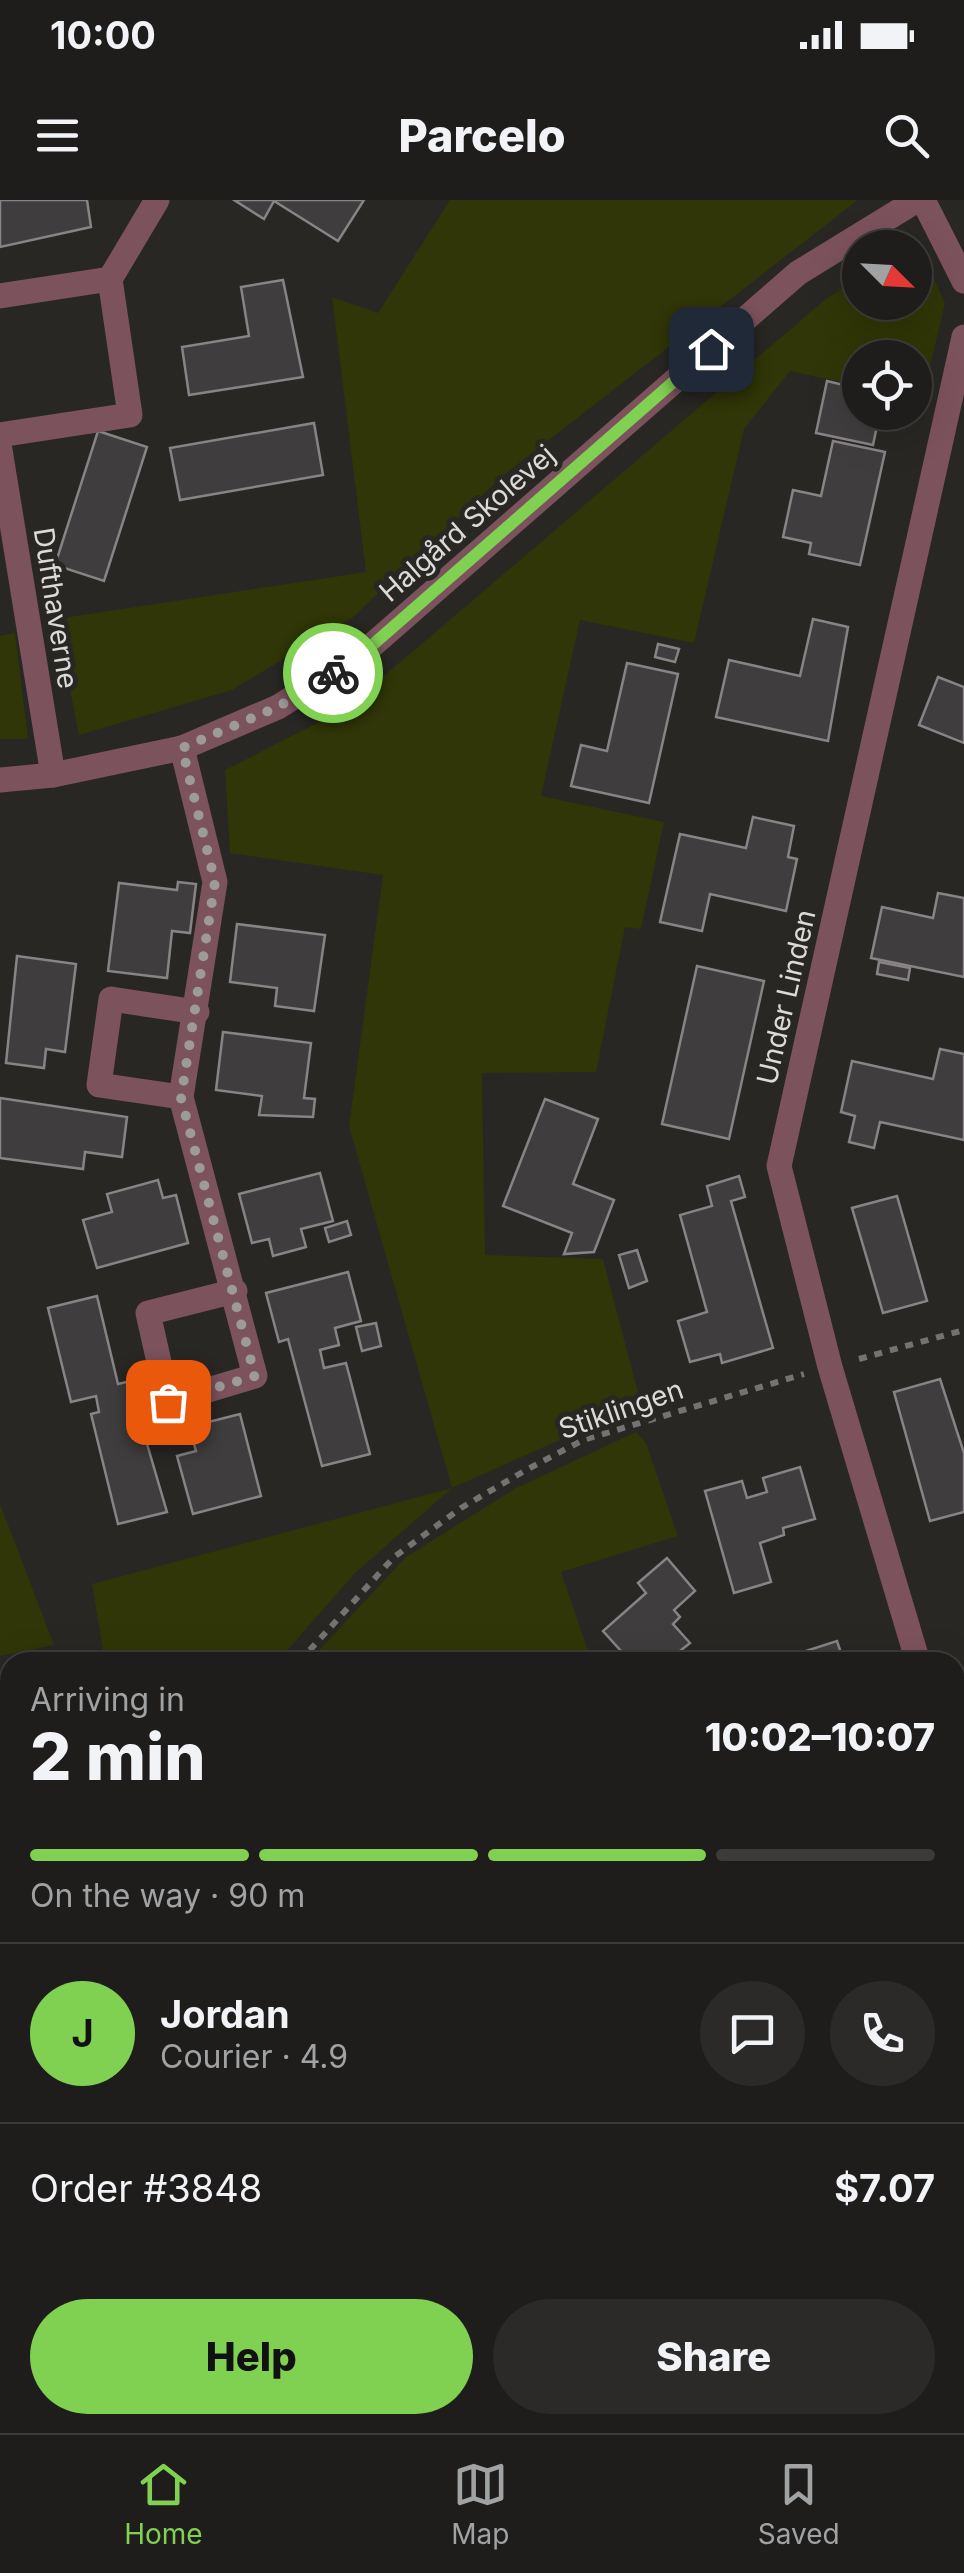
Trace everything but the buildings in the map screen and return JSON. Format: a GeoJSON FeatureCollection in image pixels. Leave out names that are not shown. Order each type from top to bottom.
{"type":"FeatureCollection","features":[{"type":"Feature","properties":{"kind":"street"},"geometry":{"type":"LineString","coordinates":[[0,435],[130,416],[110,279],[157,200]]}},
{"type":"Feature","properties":{"kind":"street"},"geometry":{"type":"LineString","coordinates":[[920,200],[964,281]]}},
{"type":"Feature","properties":{"kind":"street","name":"Halgård Skolevej"},"geometry":{"type":"LineString","coordinates":[[0,780],[52,775],[182,748],[278,707],[361,655],[798,273],[920,200]]}},
{"type":"Feature","properties":{"kind":"street"},"geometry":{"type":"LineString","coordinates":[[0,296],[110,279]]}},
{"type":"Feature","properties":{"kind":"street","name":"Under Linden"},"geometry":{"type":"LineString","coordinates":[[915,1652],[830,1367],[779,1166],[964,337]]}},
{"type":"Feature","properties":{"kind":"street","name":"Dufthaverne"},"geometry":{"type":"LineString","coordinates":[[0,450],[52,775]]}},
{"type":"Feature","properties":{"kind":"street"},"geometry":{"type":"LineString","coordinates":[[182,748],[215,882],[181,1098],[235,1291],[255,1376],[168,1402],[148,1313],[235,1291]]}},
{"type":"Feature","properties":{"kind":"street"},"geometry":{"type":"LineString","coordinates":[[181,1098],[99,1085],[111,999],[197,1012]]}},
{"type":"Feature","properties":{"kind":"path","name":"Stiklingen"},"geometry":{"type":"LineString","coordinates":[[308,1652],[394,1557],[461,1508],[583,1440],[964,1330]]}},
{"type":"Feature","properties":{"kind":"green space"},"geometry":{"type":"Polygon","coordinates":[[[450,200],[858,200],[505,474],[352,618],[232,690],[79,735],[56,619],[366,572],[332,297],[378,313],[450,200]]]}},
{"type":"Feature","properties":{"kind":"green space"},"geometry":{"type":"Polygon","coordinates":[[[932,275],[945,303],[932,358],[932,340],[842,340],[842,382],[790,371],[744,429],[694,643],[580,620],[541,796],[664,822],[641,929],[625,927],[596,1072],[482,1073],[485,1255],[603,1259],[641,1404],[452,1488],[349,1126],[383,875],[230,853],[225,770],[329,717],[377,682],[827,298],[842,289],[842,320],[932,320],[932,275]]]}},
{"type":"Feature","properties":{"kind":"green space"},"geometry":{"type":"Polygon","coordinates":[[[15,633],[28,739],[0,739],[0,636],[15,633]]]}},
{"type":"Feature","properties":{"kind":"green space"},"geometry":{"type":"Polygon","coordinates":[[[636,1432],[646,1443],[678,1536],[561,1572],[589,1652],[317,1652],[406,1557],[516,1488],[636,1432]]]}},
{"type":"Feature","properties":{"kind":"green space"},"geometry":{"type":"Polygon","coordinates":[[[452,1488],[355,1573],[286,1652],[103,1652],[92,1584],[452,1488]]]}},
{"type":"Feature","properties":{"kind":"green space"},"geometry":{"type":"Polygon","coordinates":[[[0,1504],[54,1645],[0,1652],[0,1504]]]}},
{"type":"Feature","properties":{"kind":"way so far"},"geometry":{"type":"LineString","coordinates":[[168,1402],[255,1376],[181,1098],[215,882],[182,748],[278,707],[333,673]]}},
{"type":"Feature","properties":{"kind":"route"},"geometry":{"type":"LineString","coordinates":[[333,673],[361,655],[711,349]]}}]}
